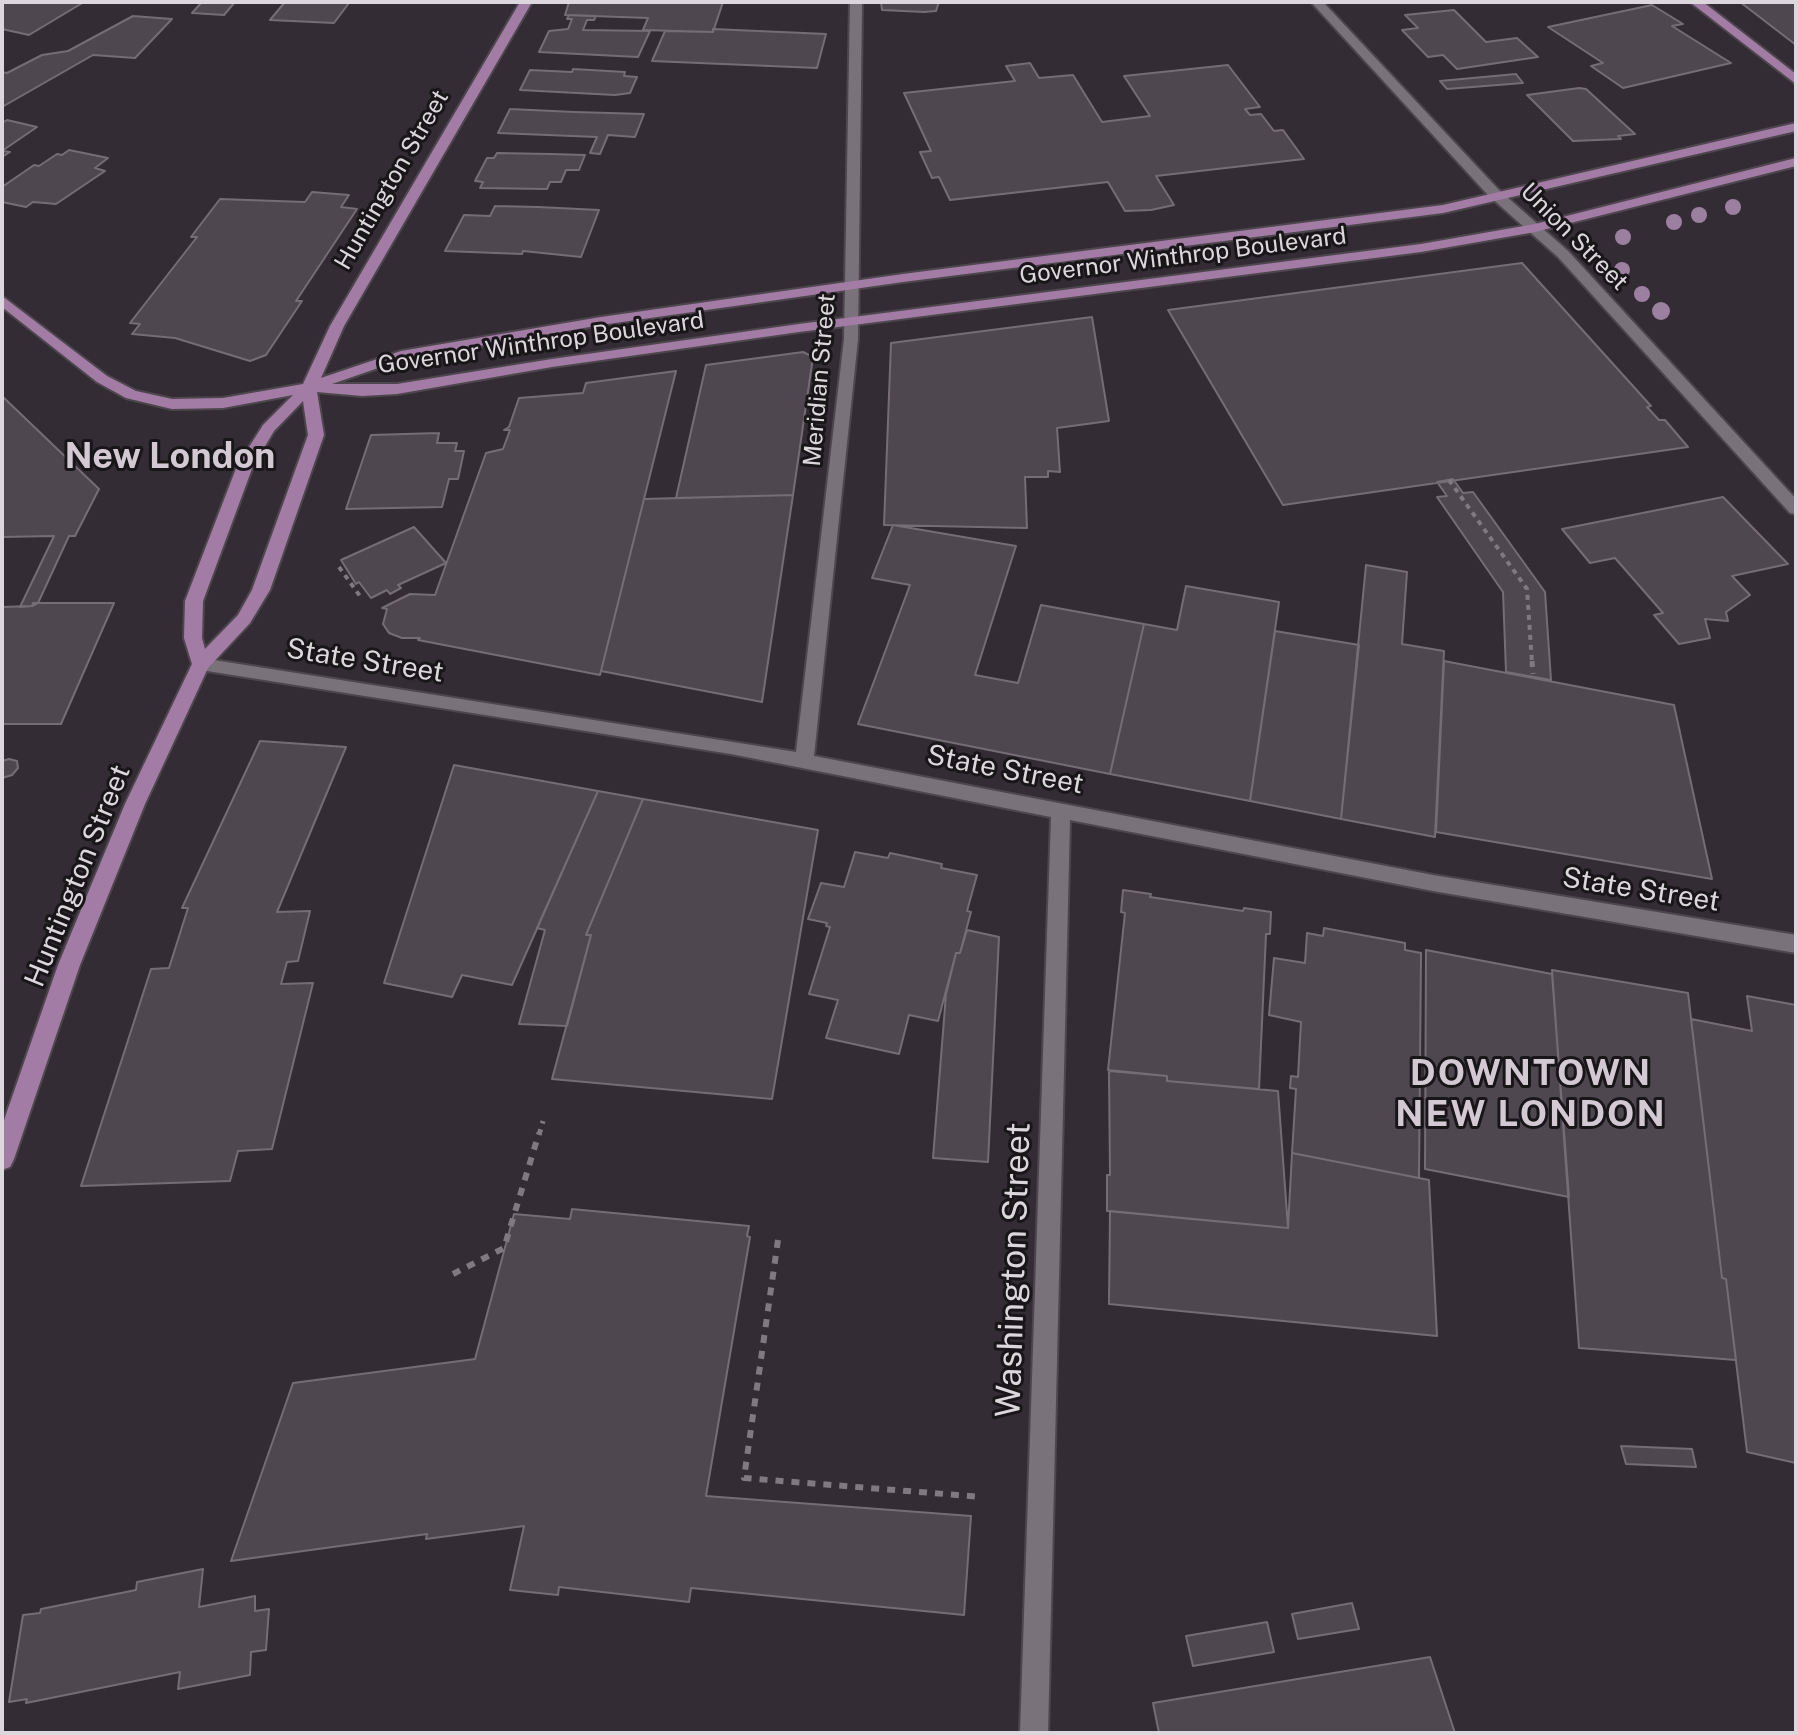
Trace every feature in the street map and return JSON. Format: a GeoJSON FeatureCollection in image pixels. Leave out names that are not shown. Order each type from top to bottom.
{"type":"FeatureCollection","features":[{"type":"Feature","properties":{"kind":"main road","name":"Huntington Street"},"geometry":{"type":"LineString","coordinates":[[201,664],[193,638],[192,610],[245,466],[262,436],[287,406],[309,387],[337,326],[526,2]]}},
{"type":"Feature","properties":{"kind":"main road"},"geometry":{"type":"LineString","coordinates":[[1696,2],[1796,80]]}},
{"type":"Feature","properties":{"kind":"main road","name":"Governor Winthrop Boulevard"},"geometry":{"type":"LineString","coordinates":[[309,387],[378,361],[420,351],[852,285],[1361,221],[1499,196],[1796,127]]}},
{"type":"Feature","properties":{"kind":"main road","name":"Governor Winthrop Boulevard"},"geometry":{"type":"LineString","coordinates":[[309,387],[362,391],[397,389],[552,363],[852,321],[1437,245],[1535,228],[1796,162]]}},
{"type":"Feature","properties":{"kind":"main road"},"geometry":{"type":"LineString","coordinates":[[2,301],[102,379],[131,395],[150,401],[205,405],[309,387]]}},
{"type":"Feature","properties":{"kind":"main road","name":"Huntington Street"},"geometry":{"type":"LineString","coordinates":[[2,1159],[100,884],[201,664],[244,619],[261,590],[316,435],[309,387]]}},
{"type":"Feature","properties":{"kind":"street","name":"Meridian Street"},"geometry":{"type":"LineString","coordinates":[[804,761],[848,380],[852,321],[856,2]]}},
{"type":"Feature","properties":{"kind":"street","name":"Union Street"},"geometry":{"type":"LineString","coordinates":[[1317,2],[1499,196],[1563,254],[1796,509]]}},
{"type":"Feature","properties":{"kind":"street","name":"State Street"},"geometry":{"type":"LineString","coordinates":[[201,664],[804,761],[1433,883],[1796,944]]}},
{"type":"Feature","properties":{"kind":"street","name":"Washington Street"},"geometry":{"type":"LineString","coordinates":[[1034,1733],[1061,810]]}},
{"type":"Feature","properties":{"kind":"path"},"geometry":{"type":"LineString","coordinates":[[1449,480],[1527,589],[1533,674]]}},
{"type":"Feature","properties":{"kind":"path"},"geometry":{"type":"LineString","coordinates":[[339,567],[360,596]]}},
{"type":"Feature","properties":{"kind":"path"},"geometry":{"type":"LineString","coordinates":[[453,1274],[504,1248],[543,1121]]}},
{"type":"Feature","properties":{"kind":"path"},"geometry":{"type":"LineString","coordinates":[[778,1240],[744,1478],[982,1497]]}},
{"type":"Feature","properties":{"kind":"building"},"geometry":{"type":"Polygon","coordinates":[[[2,2],[84,2],[29,35],[2,29],[2,2]]]}},
{"type":"Feature","properties":{"kind":"building"},"geometry":{"type":"Polygon","coordinates":[[[202,2],[235,2],[224,15],[192,13],[202,2]]]}},
{"type":"Feature","properties":{"kind":"building"},"geometry":{"type":"Polygon","coordinates":[[[285,2],[363,2],[349,3],[334,23],[270,20],[285,2]]]}},
{"type":"Feature","properties":{"kind":"building"},"geometry":{"type":"Polygon","coordinates":[[[569,2],[723,2],[713,32],[643,30],[648,18],[565,15],[569,2]]]}},
{"type":"Feature","properties":{"kind":"building"},"geometry":{"type":"Polygon","coordinates":[[[881,2],[939,2],[936,11],[924,12],[882,10],[881,2]]]}},
{"type":"Feature","properties":{"kind":"building"},"geometry":{"type":"Polygon","coordinates":[[[1740,2],[1796,2],[1796,45],[1740,2]]]}},
{"type":"Feature","properties":{"kind":"building"},"geometry":{"type":"Polygon","coordinates":[[[1652,5],[1683,24],[1672,26],[1731,63],[1623,88],[1591,66],[1603,63],[1548,27],[1652,5]]]}},
{"type":"Feature","properties":{"kind":"building"},"geometry":{"type":"Polygon","coordinates":[[[1454,10],[1486,42],[1517,38],[1538,57],[1457,69],[1443,55],[1428,57],[1402,30],[1418,28],[1405,15],[1454,10]]]}},
{"type":"Feature","properties":{"kind":"building"},"geometry":{"type":"Polygon","coordinates":[[[569,15],[596,16],[594,20],[587,20],[583,30],[650,31],[638,57],[539,52],[549,31],[568,29],[572,19],[567,19],[569,15]]]}},
{"type":"Feature","properties":{"kind":"building"},"geometry":{"type":"Polygon","coordinates":[[[133,16],[172,19],[135,58],[93,55],[2,107],[2,72],[7,73],[42,55],[68,51],[133,16]]]}},
{"type":"Feature","properties":{"kind":"building"},"geometry":{"type":"Polygon","coordinates":[[[713,29],[826,34],[817,68],[652,61],[665,31],[713,32],[713,29]]]}},
{"type":"Feature","properties":{"kind":"building"},"geometry":{"type":"Polygon","coordinates":[[[1030,63],[1039,78],[1073,75],[1102,122],[1150,116],[1124,76],[1228,65],[1260,107],[1245,109],[1250,115],[1261,114],[1274,131],[1283,130],[1304,159],[1156,176],[1174,205],[1151,210],[1125,211],[1108,182],[950,200],[939,177],[932,178],[920,152],[931,151],[904,93],[1015,81],[1006,66],[1030,63]]]}},
{"type":"Feature","properties":{"kind":"building"},"geometry":{"type":"Polygon","coordinates":[[[573,69],[625,72],[624,76],[637,77],[630,93],[615,95],[520,90],[530,70],[572,72],[573,69]]]}},
{"type":"Feature","properties":{"kind":"building"},"geometry":{"type":"Polygon","coordinates":[[[1516,74],[1523,83],[1447,89],[1440,81],[1516,74]]]}},
{"type":"Feature","properties":{"kind":"building"},"geometry":{"type":"Polygon","coordinates":[[[1586,89],[1635,134],[1618,136],[1621,139],[1573,141],[1527,95],[1586,89]]]}},
{"type":"Feature","properties":{"kind":"building"},"geometry":{"type":"Polygon","coordinates":[[[510,109],[644,114],[635,137],[608,135],[600,154],[590,153],[597,137],[498,133],[510,109]]]}},
{"type":"Feature","properties":{"kind":"building"},"geometry":{"type":"Polygon","coordinates":[[[7,120],[37,127],[2,151],[2,123],[7,120]]]}},
{"type":"Feature","properties":{"kind":"building"},"geometry":{"type":"Polygon","coordinates":[[[69,150],[108,158],[95,168],[105,171],[56,204],[33,202],[26,207],[2,202],[2,187],[34,165],[39,166],[69,150]]]}},
{"type":"Feature","properties":{"kind":"building"},"geometry":{"type":"Polygon","coordinates":[[[497,153],[585,155],[579,170],[566,170],[561,182],[550,182],[547,189],[480,188],[483,182],[475,181],[487,158],[494,158],[497,153]]]}},
{"type":"Feature","properties":{"kind":"building"},"geometry":{"type":"Polygon","coordinates":[[[312,192],[349,195],[341,207],[357,209],[296,301],[302,301],[266,355],[250,361],[175,338],[132,334],[140,324],[130,323],[197,237],[191,237],[220,199],[305,202],[312,192]]]}},
{"type":"Feature","properties":{"kind":"building"},"geometry":{"type":"Polygon","coordinates":[[[495,206],[599,210],[581,257],[523,251],[522,254],[445,251],[464,215],[490,216],[495,206]]]}},
{"type":"Feature","properties":{"kind":"building"},"geometry":{"type":"Polygon","coordinates":[[[1522,263],[1651,406],[1647,407],[1659,420],[1665,420],[1688,447],[1283,505],[1168,310],[1522,263]]]}},
{"type":"Feature","properties":{"kind":"building"},"geometry":{"type":"Polygon","coordinates":[[[1092,317],[1109,421],[1057,428],[1060,472],[1048,471],[1048,477],[1025,477],[1027,528],[884,525],[891,343],[1092,317]]]}},
{"type":"Feature","properties":{"kind":"building"},"geometry":{"type":"Polygon","coordinates":[[[803,352],[813,357],[793,495],[676,498],[706,365],[803,352]]]}},
{"type":"Feature","properties":{"kind":"building"},"geometry":{"type":"Polygon","coordinates":[[[676,371],[600,675],[389,633],[383,624],[387,609],[382,608],[410,594],[435,595],[486,453],[503,449],[510,430],[504,430],[509,427],[519,398],[583,393],[586,383],[676,371]]]}},
{"type":"Feature","properties":{"kind":"building"},"geometry":{"type":"Polygon","coordinates":[[[2,396],[99,489],[75,536],[69,536],[38,603],[32,606],[20,607],[54,536],[2,537],[2,396]]]}},
{"type":"Feature","properties":{"kind":"building"},"geometry":{"type":"Polygon","coordinates":[[[439,433],[437,443],[457,443],[455,451],[464,451],[458,479],[449,479],[442,507],[346,509],[371,435],[439,433]]]}},
{"type":"Feature","properties":{"kind":"building"},"geometry":{"type":"Polygon","coordinates":[[[1453,479],[1463,493],[1473,492],[1545,592],[1551,680],[1506,672],[1503,592],[1437,497],[1447,496],[1437,482],[1453,479]]]}},
{"type":"Feature","properties":{"kind":"building"},"geometry":{"type":"Polygon","coordinates":[[[793,495],[762,702],[601,671],[644,499],[793,495]]]}},
{"type":"Feature","properties":{"kind":"building"},"geometry":{"type":"Polygon","coordinates":[[[1723,497],[1788,564],[1732,576],[1750,595],[1726,612],[1728,621],[1705,619],[1710,638],[1679,644],[1654,615],[1663,613],[1615,558],[1590,563],[1562,529],[1723,497]]]}},
{"type":"Feature","properties":{"kind":"building"},"geometry":{"type":"Polygon","coordinates":[[[893,525],[1016,546],[975,675],[1018,683],[1041,605],[1144,624],[1110,774],[858,724],[910,585],[872,578],[893,525]]]}},
{"type":"Feature","properties":{"kind":"building"},"geometry":{"type":"Polygon","coordinates":[[[414,527],[446,563],[398,585],[401,588],[390,594],[387,590],[371,598],[359,582],[356,584],[341,560],[414,527]]]}},
{"type":"Feature","properties":{"kind":"building"},"geometry":{"type":"Polygon","coordinates":[[[1366,565],[1407,572],[1402,644],[1444,651],[1435,837],[1341,819],[1366,565]]]}},
{"type":"Feature","properties":{"kind":"building"},"geometry":{"type":"Polygon","coordinates":[[[1186,586],[1279,602],[1250,801],[1110,774],[1144,624],[1177,630],[1186,586]]]}},
{"type":"Feature","properties":{"kind":"building"},"geometry":{"type":"Polygon","coordinates":[[[33,603],[114,603],[61,724],[2,724],[2,607],[32,606],[33,603]]]}},
{"type":"Feature","properties":{"kind":"building"},"geometry":{"type":"Polygon","coordinates":[[[1275,631],[1359,645],[1341,819],[1250,801],[1275,631]]]}},
{"type":"Feature","properties":{"kind":"building"},"geometry":{"type":"Polygon","coordinates":[[[1444,661],[1674,705],[1712,879],[1436,832],[1444,661]]]}},
{"type":"Feature","properties":{"kind":"building"},"geometry":{"type":"Polygon","coordinates":[[[260,741],[346,747],[277,912],[310,911],[298,961],[287,962],[281,984],[313,983],[272,1149],[238,1151],[230,1181],[81,1186],[151,969],[169,968],[188,908],[182,908],[260,741]]]}},
{"type":"Feature","properties":{"kind":"building"},"geometry":{"type":"Polygon","coordinates":[[[2,761],[17,761],[18,768],[12,775],[2,778],[2,761]]]}},
{"type":"Feature","properties":{"kind":"building"},"geometry":{"type":"Polygon","coordinates":[[[454,765],[598,791],[512,985],[462,975],[452,997],[384,983],[454,765]]]}},
{"type":"Feature","properties":{"kind":"building"},"geometry":{"type":"Polygon","coordinates":[[[598,791],[643,799],[586,935],[591,935],[567,1026],[519,1024],[545,930],[537,928],[598,791]]]}},
{"type":"Feature","properties":{"kind":"building"},"geometry":{"type":"Polygon","coordinates":[[[643,799],[818,830],[772,1099],[552,1079],[591,935],[586,935],[643,799]]]}},
{"type":"Feature","properties":{"kind":"building"},"geometry":{"type":"Polygon","coordinates":[[[855,852],[888,858],[890,853],[977,875],[967,911],[971,912],[960,953],[956,953],[938,1021],[909,1015],[899,1054],[826,1038],[838,1000],[809,994],[830,927],[826,926],[827,923],[808,919],[821,883],[844,887],[855,852]]]}},
{"type":"Feature","properties":{"kind":"building"},"geometry":{"type":"Polygon","coordinates":[[[1123,890],[1243,911],[1244,908],[1271,912],[1270,934],[1266,934],[1259,1089],[1167,1081],[1167,1076],[1108,1070],[1125,913],[1121,912],[1123,890]]]}},
{"type":"Feature","properties":{"kind":"building"},"geometry":{"type":"Polygon","coordinates":[[[1324,928],[1405,943],[1405,950],[1421,953],[1419,1178],[1292,1153],[1296,1089],[1290,1088],[1291,1076],[1298,1077],[1301,1022],[1269,1015],[1274,958],[1305,963],[1307,933],[1323,936],[1324,928]]]}},
{"type":"Feature","properties":{"kind":"building"},"geometry":{"type":"Polygon","coordinates":[[[967,930],[999,937],[988,1162],[933,1158],[946,994],[956,953],[960,953],[967,930]]]}},
{"type":"Feature","properties":{"kind":"building"},"geometry":{"type":"Polygon","coordinates":[[[1426,950],[1552,974],[1569,1197],[1425,1169],[1426,950]]]}},
{"type":"Feature","properties":{"kind":"building"},"geometry":{"type":"Polygon","coordinates":[[[1552,970],[1688,993],[1722,1278],[1726,1279],[1736,1360],[1579,1348],[1552,970]]]}},
{"type":"Feature","properties":{"kind":"building"},"geometry":{"type":"Polygon","coordinates":[[[1747,996],[1796,1005],[1796,1463],[1747,1452],[1726,1279],[1722,1278],[1691,1019],[1752,1031],[1747,996]]]}},
{"type":"Feature","properties":{"kind":"building"},"geometry":{"type":"Polygon","coordinates":[[[1109,1071],[1167,1076],[1167,1081],[1278,1091],[1288,1228],[1107,1211],[1107,1175],[1110,1175],[1109,1071]]]}},
{"type":"Feature","properties":{"kind":"building"},"geometry":{"type":"Polygon","coordinates":[[[1292,1153],[1429,1180],[1437,1336],[1109,1304],[1110,1211],[1288,1228],[1292,1153]]]}},
{"type":"Feature","properties":{"kind":"building"},"geometry":{"type":"Polygon","coordinates":[[[572,1209],[749,1226],[747,1236],[750,1237],[706,1496],[971,1516],[964,1615],[691,1588],[689,1602],[559,1587],[558,1595],[510,1590],[524,1526],[426,1539],[427,1534],[231,1561],[293,1383],[475,1359],[514,1214],[570,1219],[572,1209]]]}},
{"type":"Feature","properties":{"kind":"building"},"geometry":{"type":"Polygon","coordinates":[[[1621,1446],[1692,1449],[1696,1467],[1626,1464],[1621,1446]]]}},
{"type":"Feature","properties":{"kind":"building"},"geometry":{"type":"Polygon","coordinates":[[[203,1569],[199,1607],[255,1596],[255,1611],[269,1609],[266,1650],[251,1652],[250,1675],[178,1689],[180,1672],[26,1703],[27,1699],[9,1702],[23,1615],[136,1590],[137,1582],[203,1569]]]}},
{"type":"Feature","properties":{"kind":"building"},"geometry":{"type":"Polygon","coordinates":[[[1352,1603],[1359,1629],[1298,1639],[1292,1614],[1352,1603]]]}},
{"type":"Feature","properties":{"kind":"building"},"geometry":{"type":"Polygon","coordinates":[[[1267,1622],[1274,1652],[1193,1666],[1186,1636],[1267,1622]]]}},
{"type":"Feature","properties":{"kind":"building"},"geometry":{"type":"Polygon","coordinates":[[[1430,1657],[1455,1733],[1159,1733],[1153,1703],[1430,1657]]]}},
{"type":"Feature","properties":{"kind":"district","name":"New London"},"geometry":{"type":"Point","coordinates":[170,457]}},
{"type":"Feature","properties":{"kind":"district","name":"DOWNTOWN NEW LONDON"},"geometry":{"type":"Point","coordinates":[1531,1094]}}]}
